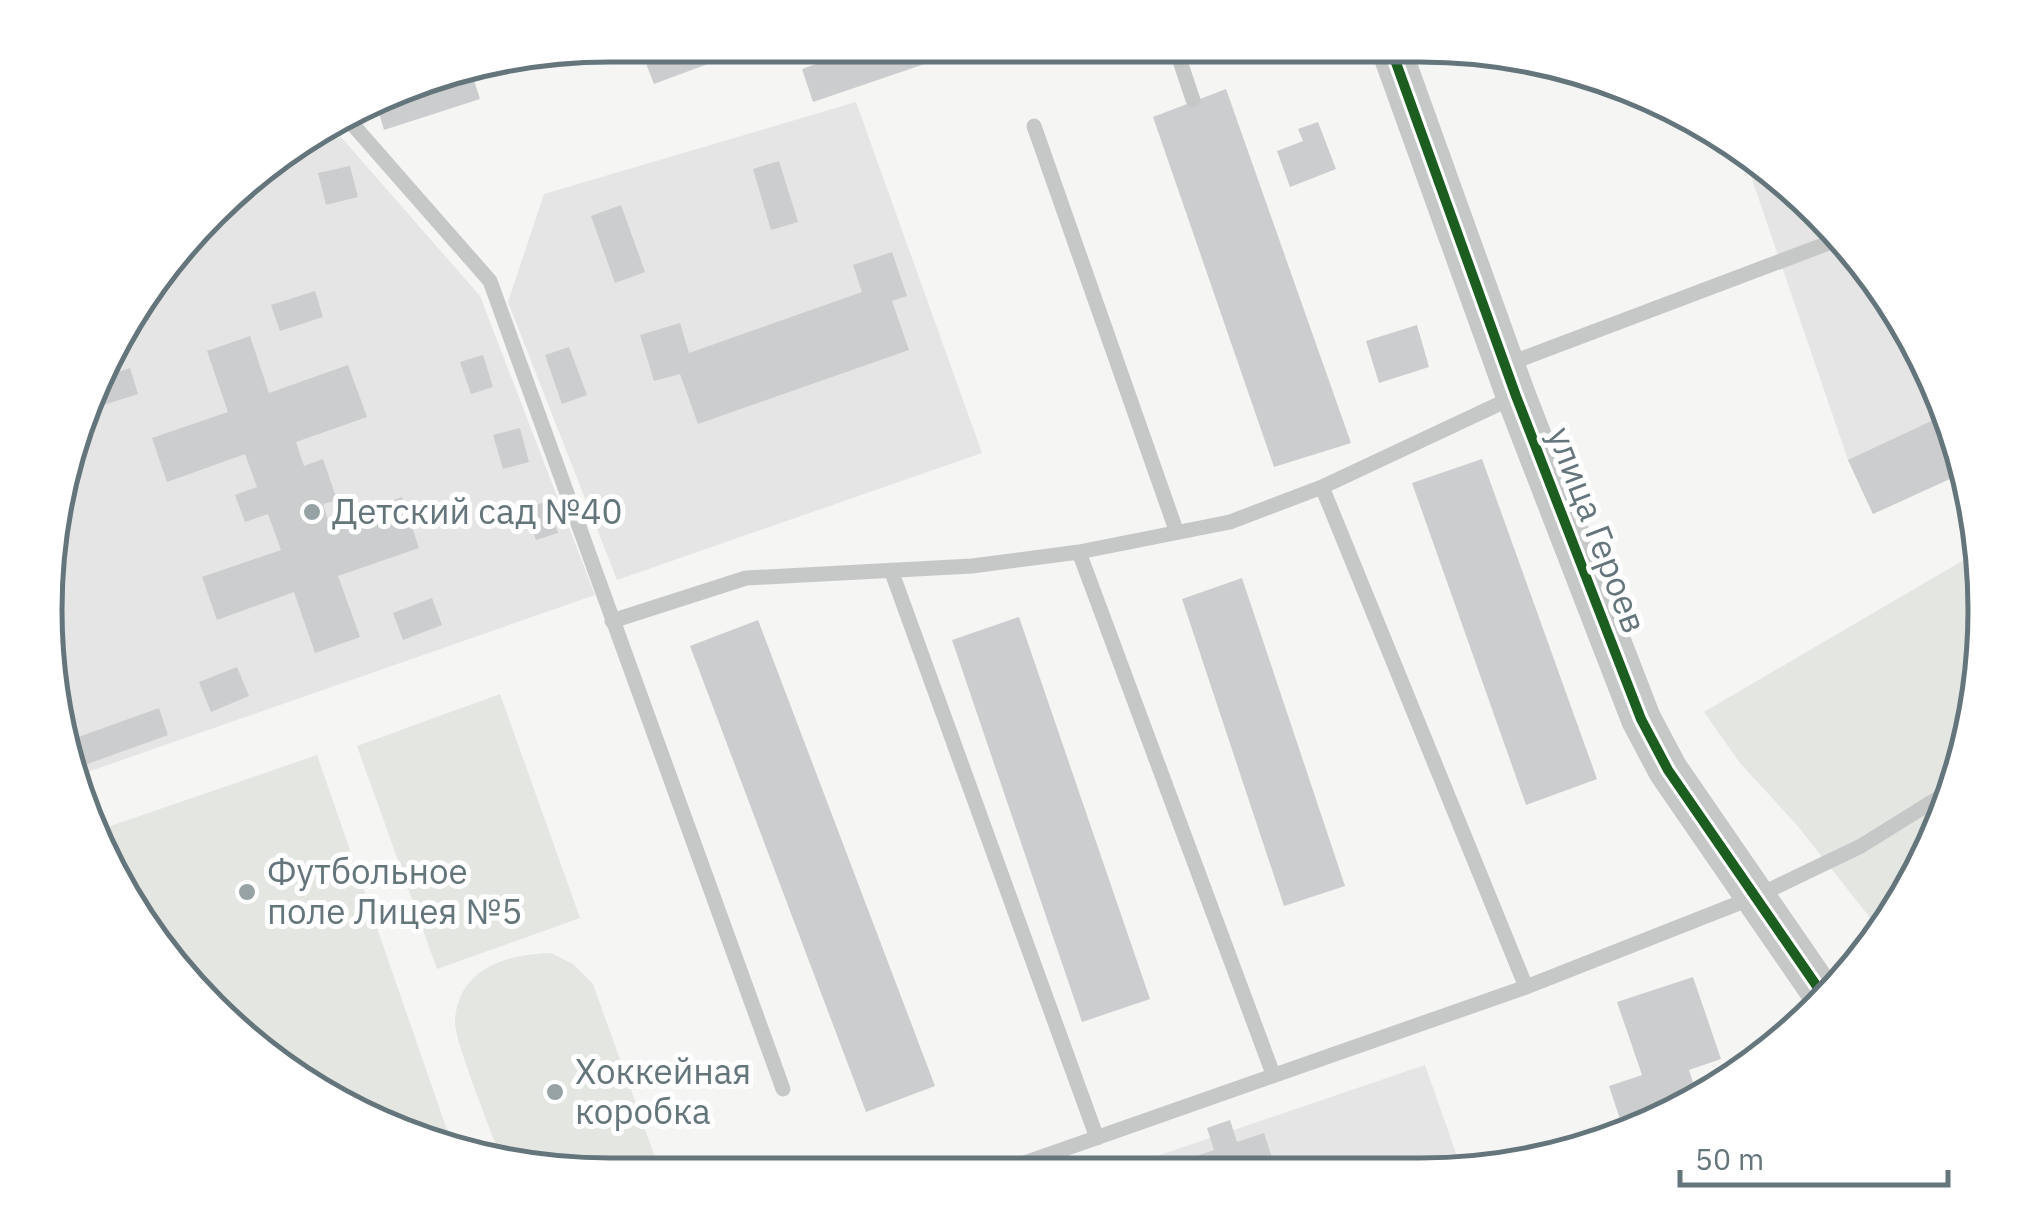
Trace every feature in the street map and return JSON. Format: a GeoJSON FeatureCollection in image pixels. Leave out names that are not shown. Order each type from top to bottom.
{"type":"FeatureCollection","features":[{"type":"Feature","properties":{"kind":"street","name":"улица Героев"},"geometry":{"type":"LineString","coordinates":[[1396,62],[1510,381],[1640,719],[1668,770],[1817,986]]}},
{"type":"Feature","properties":{"kind":"lane"},"geometry":{"type":"LineString","coordinates":[[1180,62],[1193,100]]}},
{"type":"Feature","properties":{"kind":"lane"},"geometry":{"type":"LineString","coordinates":[[354,126],[490,281],[783,1089]]}},
{"type":"Feature","properties":{"kind":"lane"},"geometry":{"type":"LineString","coordinates":[[1034,126],[1176,530]]}},
{"type":"Feature","properties":{"kind":"lane"},"geometry":{"type":"LineString","coordinates":[[612,621],[746,578],[972,566],[1079,552],[1230,522],[1322,487],[1510,381],[1826,244]]}},
{"type":"Feature","properties":{"kind":"lane"},"geometry":{"type":"LineString","coordinates":[[1322,487],[1526,986]]}},
{"type":"Feature","properties":{"kind":"lane"},"geometry":{"type":"LineString","coordinates":[[1079,552],[1272,1074]]}},
{"type":"Feature","properties":{"kind":"lane"},"geometry":{"type":"LineString","coordinates":[[890,570],[1097,1138]]}},
{"type":"Feature","properties":{"kind":"lane"},"geometry":{"type":"LineString","coordinates":[[1039,1158],[1526,986],[1756,896],[1847,854],[1932,803]]}},
{"type":"Feature","properties":{"kind":"shaded area"},"geometry":{"type":"Polygon","coordinates":[[[856,102],[982,453],[617,580],[508,302],[544,194],[856,102]]]}},
{"type":"Feature","properties":{"kind":"shaded area","name":"Детский сад №40"},"geometry":{"type":"Polygon","coordinates":[[[341,137],[480,296],[595,595],[87,772],[67,681],[62,610],[73,503],[104,400],[136,336],[198,249],[249,198],[326,142],[341,137]]]}},
{"type":"Feature","properties":{"kind":"shaded area"},"geometry":{"type":"Polygon","coordinates":[[[1750,174],[1781,198],[1832,249],[1875,306],[1926,400],[1951,478],[1873,514],[1848,460],[1750,174]]]}},
{"type":"Feature","properties":{"kind":"shaded area"},"geometry":{"type":"Polygon","coordinates":[[[1965,559],[1966,646],[1949,752],[1926,820],[1871,919],[1796,824],[1740,763],[1704,712],[1965,559]]]}},
{"type":"Feature","properties":{"kind":"shaded area"},"geometry":{"type":"Polygon","coordinates":[[[500,694],[580,918],[437,969],[357,746],[500,694]]]}},
{"type":"Feature","properties":{"kind":"shaded area","name":"Футбольное поле Лицея №5"},"geometry":{"type":"Polygon","coordinates":[[[317,755],[448,1133],[400,1116],[336,1084],[249,1022],[176,943],[136,884],[107,827],[317,755]]]}},
{"type":"Feature","properties":{"kind":"shaded area","name":"Хоккейная коробка"},"geometry":{"type":"Polygon","coordinates":[[[551,953],[573,964],[593,984],[655,1158],[574,1156],[496,1145],[460,1046],[455,1020],[458,1002],[476,976],[488,967],[551,953]]]}},
{"type":"Feature","properties":{"kind":"shaded area"},"geometry":{"type":"Polygon","coordinates":[[[1425,1065],[1457,1156],[1420,1158],[1151,1158],[1425,1065]]]}},
{"type":"Feature","properties":{"kind":"building"},"geometry":{"type":"Polygon","coordinates":[[[645,62],[713,62],[654,84],[645,62]]]}},
{"type":"Feature","properties":{"kind":"building"},"geometry":{"type":"Polygon","coordinates":[[[822,62],[931,62],[813,102],[802,69],[822,62]]]}},
{"type":"Feature","properties":{"kind":"building"},"geometry":{"type":"Polygon","coordinates":[[[474,80],[480,99],[384,130],[379,114],[474,80]]]}},
{"type":"Feature","properties":{"kind":"building"},"geometry":{"type":"Polygon","coordinates":[[[1226,89],[1351,443],[1274,467],[1153,117],[1226,89]]]}},
{"type":"Feature","properties":{"kind":"building"},"geometry":{"type":"Polygon","coordinates":[[[1318,122],[1336,169],[1290,187],[1277,151],[1303,141],[1298,129],[1318,122]]]}},
{"type":"Feature","properties":{"kind":"building"},"geometry":{"type":"Polygon","coordinates":[[[779,161],[798,222],[771,230],[753,169],[779,161]]]}},
{"type":"Feature","properties":{"kind":"building"},"geometry":{"type":"Polygon","coordinates":[[[350,166],[358,197],[326,205],[318,173],[350,166]]]}},
{"type":"Feature","properties":{"kind":"building"},"geometry":{"type":"Polygon","coordinates":[[[621,205],[645,272],[615,283],[591,216],[621,205]]]}},
{"type":"Feature","properties":{"kind":"building"},"geometry":{"type":"Polygon","coordinates":[[[892,252],[907,296],[892,301],[909,350],[698,424],[680,374],[654,381],[640,335],[680,323],[689,353],[862,292],[853,265],[892,252]]]}},
{"type":"Feature","properties":{"kind":"building"},"geometry":{"type":"Polygon","coordinates":[[[315,291],[323,317],[280,331],[271,305],[315,291]]]}},
{"type":"Feature","properties":{"kind":"building"},"geometry":{"type":"Polygon","coordinates":[[[1417,325],[1429,367],[1379,383],[1366,341],[1417,325]]]}},
{"type":"Feature","properties":{"kind":"building"},"geometry":{"type":"Polygon","coordinates":[[[250,336],[269,393],[348,365],[367,417],[296,442],[304,466],[323,459],[337,500],[323,504],[329,523],[402,497],[419,548],[338,576],[360,637],[315,653],[294,592],[217,620],[202,577],[281,550],[268,514],[245,522],[235,495],[257,487],[245,454],[167,482],[152,438],[228,412],[207,351],[250,336]]]}},
{"type":"Feature","properties":{"kind":"building"},"geometry":{"type":"Polygon","coordinates":[[[569,347],[587,395],[562,404],[545,355],[569,347]]]}},
{"type":"Feature","properties":{"kind":"building"},"geometry":{"type":"Polygon","coordinates":[[[483,355],[493,387],[471,394],[460,362],[483,355]]]}},
{"type":"Feature","properties":{"kind":"building"},"geometry":{"type":"Polygon","coordinates":[[[130,368],[138,394],[102,405],[104,400],[117,372],[130,368]]]}},
{"type":"Feature","properties":{"kind":"building"},"geometry":{"type":"Polygon","coordinates":[[[1933,420],[1951,478],[1873,514],[1848,460],[1933,420]]]}},
{"type":"Feature","properties":{"kind":"building"},"geometry":{"type":"Polygon","coordinates":[[[520,428],[529,462],[503,469],[493,435],[520,428]]]}},
{"type":"Feature","properties":{"kind":"building"},"geometry":{"type":"Polygon","coordinates":[[[1482,459],[1597,779],[1526,805],[1412,483],[1482,459]]]}},
{"type":"Feature","properties":{"kind":"building"},"geometry":{"type":"Polygon","coordinates":[[[548,501],[558,533],[536,540],[526,508],[548,501]]]}},
{"type":"Feature","properties":{"kind":"building"},"geometry":{"type":"Polygon","coordinates":[[[1242,578],[1345,886],[1284,906],[1182,599],[1242,578]]]}},
{"type":"Feature","properties":{"kind":"building"},"geometry":{"type":"Polygon","coordinates":[[[432,598],[442,625],[403,640],[393,613],[432,598]]]}},
{"type":"Feature","properties":{"kind":"building"},"geometry":{"type":"Polygon","coordinates":[[[1019,617],[1150,999],[1082,1022],[952,640],[1019,617]]]}},
{"type":"Feature","properties":{"kind":"building"},"geometry":{"type":"Polygon","coordinates":[[[758,620],[935,1086],[866,1112],[690,646],[758,620]]]}},
{"type":"Feature","properties":{"kind":"building"},"geometry":{"type":"Polygon","coordinates":[[[237,667],[249,696],[211,712],[199,682],[237,667]]]}},
{"type":"Feature","properties":{"kind":"building"},"geometry":{"type":"Polygon","coordinates":[[[159,708],[168,735],[85,765],[78,737],[159,708]]]}},
{"type":"Feature","properties":{"kind":"building"},"geometry":{"type":"Polygon","coordinates":[[[1693,977],[1721,1059],[1689,1070],[1694,1084],[1620,1119],[1609,1086],[1642,1075],[1617,1002],[1693,977]]]}},
{"type":"Feature","properties":{"kind":"building"},"geometry":{"type":"Polygon","coordinates":[[[1230,1120],[1237,1142],[1264,1133],[1272,1158],[1191,1158],[1214,1150],[1207,1128],[1230,1120]]]}},
{"type":"Feature","properties":{"kind":"cycle path"},"geometry":{"type":"LineString","coordinates":[[1396,62],[1516,396],[1641,719],[1668,770],[1817,987]]}},
{"type":"Feature","properties":{"kind":"place","name":"Детский сад №40"},"geometry":{"type":"Point","coordinates":[312,512]}},
{"type":"Feature","properties":{"kind":"place","name":"Футбольное поле Лицея №5"},"geometry":{"type":"Point","coordinates":[247,892]}},
{"type":"Feature","properties":{"kind":"place","name":"Хоккейная коробка"},"geometry":{"type":"Point","coordinates":[555,1092]}}]}
